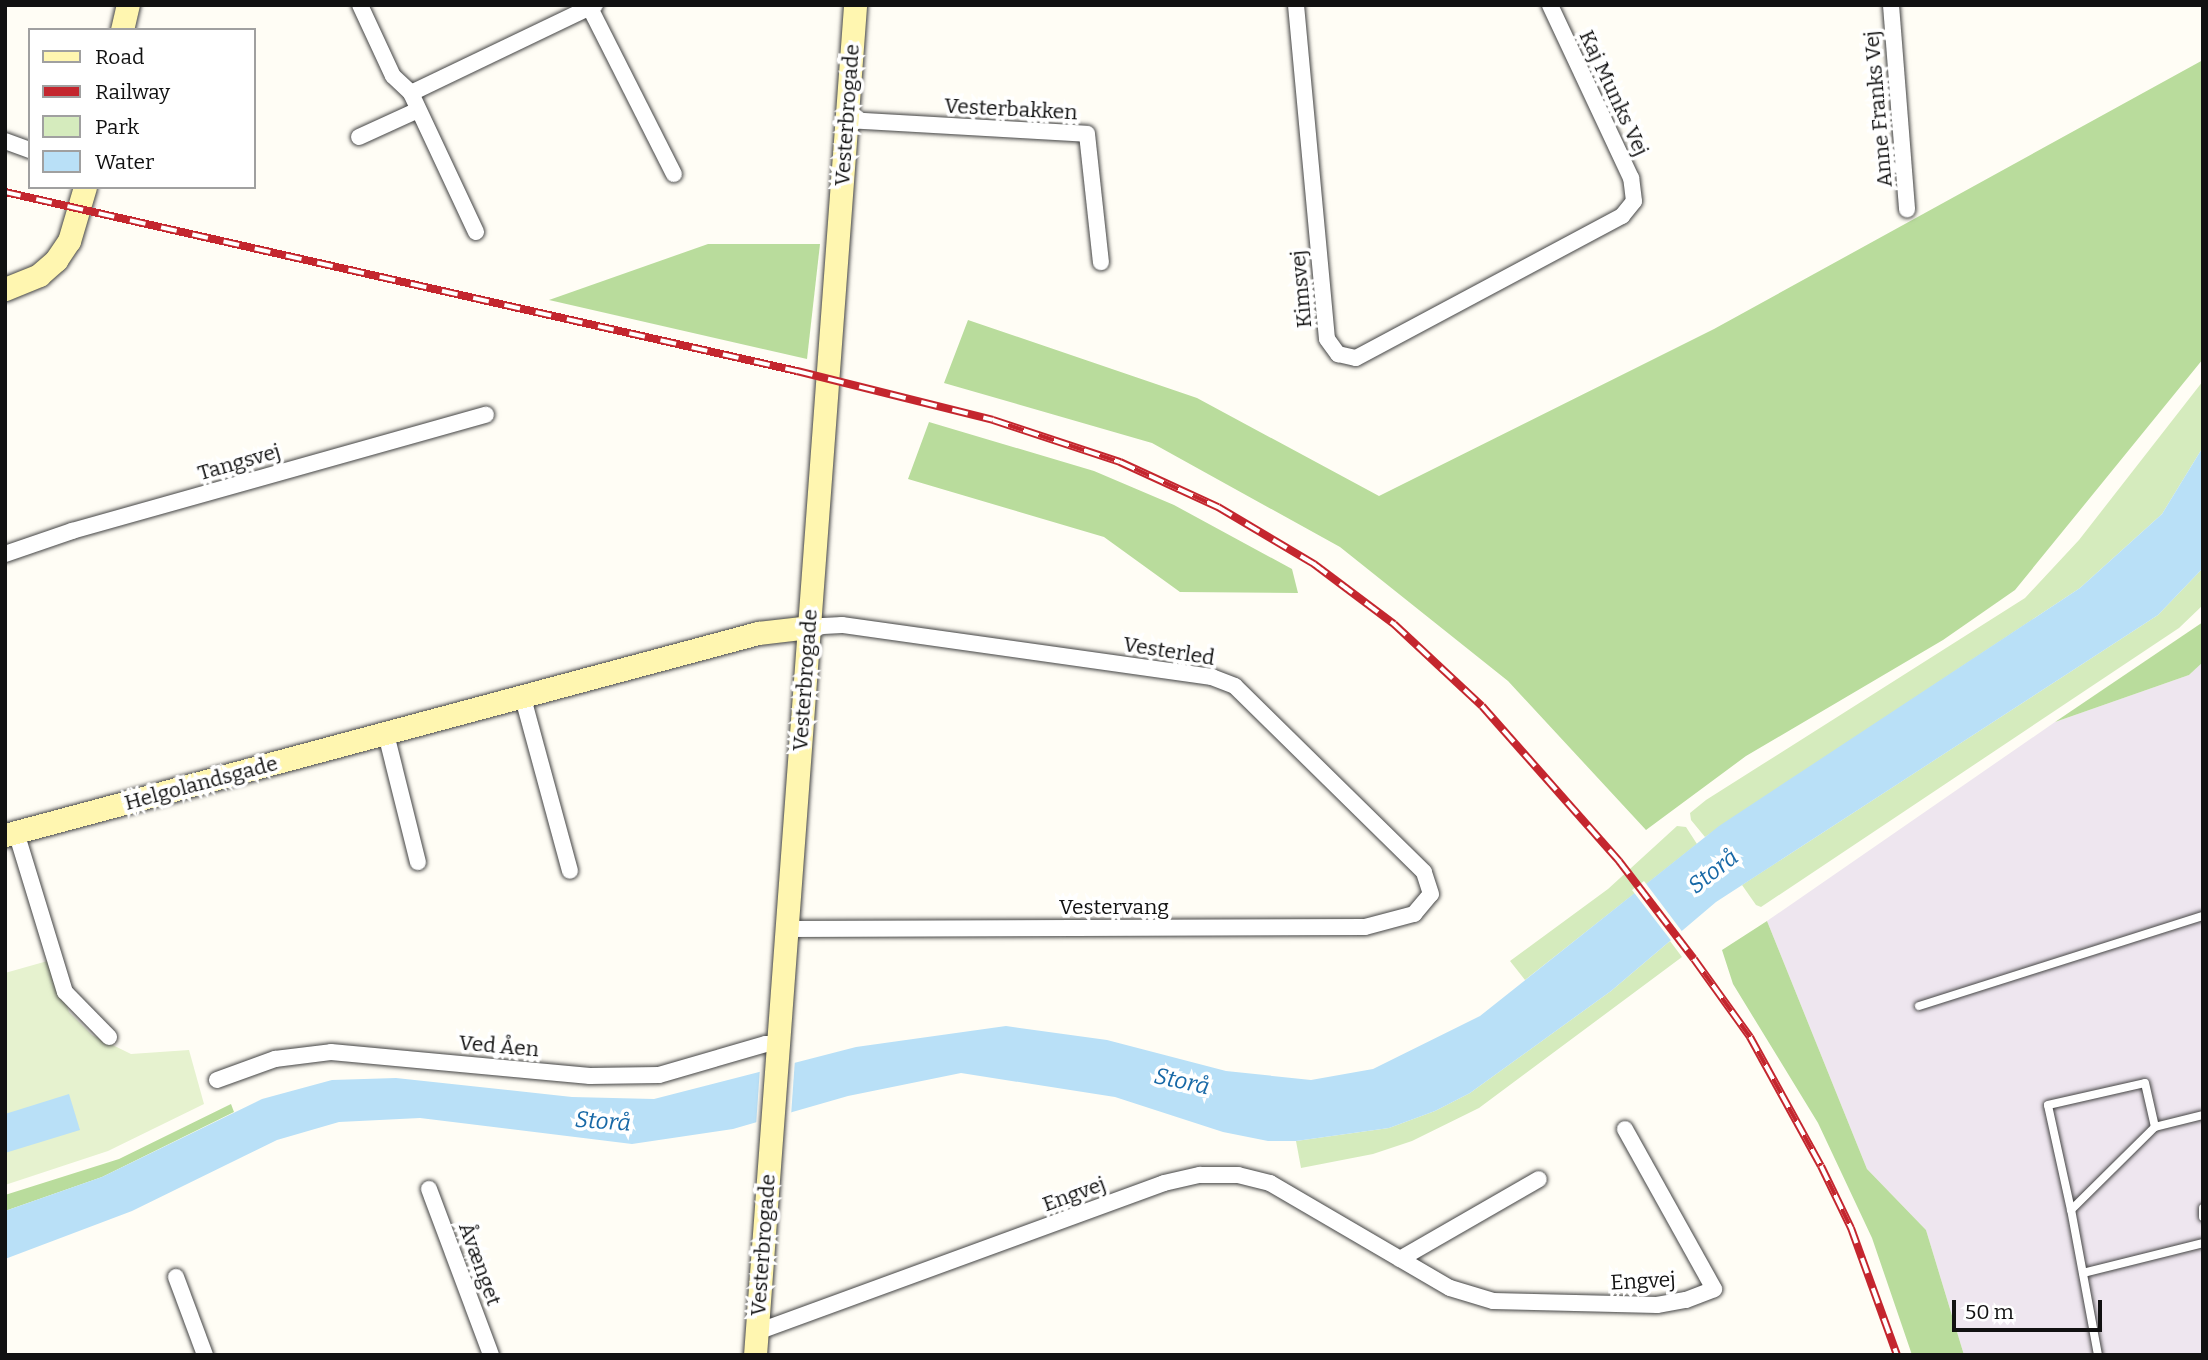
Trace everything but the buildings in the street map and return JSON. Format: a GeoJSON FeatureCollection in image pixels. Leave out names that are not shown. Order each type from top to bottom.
{"type":"FeatureCollection","features":[{"type":"Feature","properties":{"kind":"street"},"geometry":{"type":"LineString","coordinates":[[122,28],[128,5]]}},
{"type":"Feature","properties":{"kind":"street"},"geometry":{"type":"LineString","coordinates":[[360,5],[394,76],[411,93],[476,232]]}},
{"type":"Feature","properties":{"kind":"street","name":"Vesterbrogade"},"geometry":{"type":"LineString","coordinates":[[756,1343],[855,5]]}},
{"type":"Feature","properties":{"kind":"street","name":"Kimsvej"},"geometry":{"type":"LineString","coordinates":[[1296,5],[1327,339],[1338,354],[1356,358],[1622,216],[1633,201]]}},
{"type":"Feature","properties":{"kind":"street","name":"Kaj Munks Vej"},"geometry":{"type":"LineString","coordinates":[[1550,5],[1631,178],[1633,201]]}},
{"type":"Feature","properties":{"kind":"street","name":"Anne Franks Vej"},"geometry":{"type":"LineString","coordinates":[[1891,5],[1907,209]]}},
{"type":"Feature","properties":{"kind":"street"},"geometry":{"type":"LineString","coordinates":[[411,93],[593,6],[674,174]]}},
{"type":"Feature","properties":{"kind":"street"},"geometry":{"type":"LineString","coordinates":[[359,137],[418,110]]}},
{"type":"Feature","properties":{"kind":"street","name":"Vesterbakken"},"geometry":{"type":"LineString","coordinates":[[846,120],[1087,134],[1101,262]]}},
{"type":"Feature","properties":{"kind":"street"},"geometry":{"type":"LineString","coordinates":[[5,141],[28,149]]}},
{"type":"Feature","properties":{"kind":"street"},"geometry":{"type":"LineString","coordinates":[[5,289],[39,275],[56,260],[69,241],[82,198]]}},
{"type":"Feature","properties":{"kind":"street","name":"Tangsvej"},"geometry":{"type":"LineString","coordinates":[[5,554],[72,531],[486,415]]}},
{"type":"Feature","properties":{"kind":"street","name":"Vesterled"},"geometry":{"type":"LineString","coordinates":[[809,627],[842,625],[1212,677],[1235,686],[1424,872],[1430,894]]}},
{"type":"Feature","properties":{"kind":"street","name":"Helgolandsgade"},"geometry":{"type":"LineString","coordinates":[[109,1037],[65,992],[11,834],[758,633],[809,627]]}},
{"type":"Feature","properties":{"kind":"street"},"geometry":{"type":"LineString","coordinates":[[523,698],[570,872]]}},
{"type":"Feature","properties":{"kind":"street"},"geometry":{"type":"LineString","coordinates":[[386,734],[418,862]]}},
{"type":"Feature","properties":{"kind":"street","name":"Vestervang"},"geometry":{"type":"LineString","coordinates":[[786,929],[1365,927],[1415,914],[1430,894]]}},
{"type":"Feature","properties":{"kind":"street","name":"Ved Åen"},"geometry":{"type":"LineString","coordinates":[[217,1080],[275,1059],[331,1052],[590,1076],[659,1075],[766,1044],[778,1044]]}},
{"type":"Feature","properties":{"kind":"street","name":"Engvej"},"geometry":{"type":"LineString","coordinates":[[756,1343],[1164,1183],[1200,1175],[1238,1175],[1270,1183],[1450,1288],[1493,1301],[1657,1305],[1686,1300],[1714,1289],[1625,1129]]}},
{"type":"Feature","properties":{"kind":"street"},"geometry":{"type":"LineString","coordinates":[[1400,1259],[1539,1179]]}},
{"type":"Feature","properties":{"kind":"street","name":"Åvænget"},"geometry":{"type":"LineString","coordinates":[[429,1189],[491,1355]]}},
{"type":"Feature","properties":{"kind":"street"},"geometry":{"type":"LineString","coordinates":[[176,1277],[205,1355]]}},
{"type":"Feature","properties":{"kind":"lane"},"geometry":{"type":"LineString","coordinates":[[1919,1006],[2203,916]]}},
{"type":"Feature","properties":{"kind":"lane"},"geometry":{"type":"LineString","coordinates":[[2098,1355],[2048,1105],[2145,1083],[2155,1127]]}},
{"type":"Feature","properties":{"kind":"lane"},"geometry":{"type":"LineString","coordinates":[[2071,1210],[2155,1127],[2203,1115]]}},
{"type":"Feature","properties":{"kind":"lane"},"geometry":{"type":"LineString","coordinates":[[2203,1208],[2203,1217]]}},
{"type":"Feature","properties":{"kind":"lane"},"geometry":{"type":"LineString","coordinates":[[2083,1273],[2203,1243]]}},
{"type":"Feature","properties":{"kind":"shaded area"},"geometry":{"type":"Polygon","coordinates":[[[2203,662],[2203,1355],[1964,1355],[1926,1230],[1867,1169],[1767,921],[2055,722],[2189,675],[2203,662]]]}},
{"type":"Feature","properties":{"kind":"green space"},"geometry":{"type":"Polygon","coordinates":[[[2203,60],[2203,359],[2015,590],[1943,640],[1746,756],[1646,830],[1508,681],[1340,547],[1152,443],[944,383],[968,320],[1197,398],[1379,496],[1714,329],[2203,60]]]}},
{"type":"Feature","properties":{"kind":"green space"},"geometry":{"type":"Polygon","coordinates":[[[708,244],[820,244],[807,359],[549,300],[708,244]]]}},
{"type":"Feature","properties":{"kind":"green space"},"geometry":{"type":"Polygon","coordinates":[[[2203,381],[2203,447],[2162,514],[2080,588],[1705,837],[1691,820],[1690,813],[1706,800],[2025,598],[2079,540],[2203,381]]]}},
{"type":"Feature","properties":{"kind":"green space"},"geometry":{"type":"Polygon","coordinates":[[[929,422],[1094,471],[1174,505],[1292,569],[1298,593],[1180,592],[1104,537],[908,479],[929,422]]]}},
{"type":"Feature","properties":{"kind":"green space"},"geometry":{"type":"Polygon","coordinates":[[[2203,568],[2203,605],[2179,628],[1761,907],[1756,905],[1742,885],[2158,615],[2203,568]]]}},
{"type":"Feature","properties":{"kind":"green space"},"geometry":{"type":"Polygon","coordinates":[[[2203,622],[2203,662],[2189,675],[2055,722],[2203,622]]]}},
{"type":"Feature","properties":{"kind":"green space"},"geometry":{"type":"Polygon","coordinates":[[[1677,826],[1686,827],[1697,844],[1525,980],[1510,961],[1608,889],[1677,826]]]}},
{"type":"Feature","properties":{"kind":"green space"},"geometry":{"type":"Polygon","coordinates":[[[1767,921],[1867,1169],[1926,1230],[1964,1355],[1912,1355],[1872,1238],[1818,1123],[1733,984],[1722,950],[1767,921]]]}},
{"type":"Feature","properties":{"kind":"green space"},"geometry":{"type":"Polygon","coordinates":[[[1670,941],[1682,957],[1479,1108],[1412,1141],[1373,1154],[1301,1168],[1296,1141],[1389,1128],[1435,1111],[1470,1093],[1611,991],[1670,941]]]}},
{"type":"Feature","properties":{"kind":"green space"},"geometry":{"type":"Polygon","coordinates":[[[51,960],[69,1012],[92,1035],[131,1054],[189,1050],[204,1104],[108,1151],[5,1185],[5,973],[51,960]]]}},
{"type":"Feature","properties":{"kind":"green space"},"geometry":{"type":"Polygon","coordinates":[[[231,1104],[234,1112],[102,1177],[5,1211],[5,1195],[119,1159],[231,1104]]]}},
{"type":"Feature","properties":{"kind":"water","name":"Storå"},"geometry":{"type":"Polygon","coordinates":[[[2203,447],[2203,568],[2158,615],[1716,902],[1611,991],[1470,1093],[1435,1111],[1389,1128],[1296,1141],[1268,1141],[1223,1132],[1115,1097],[961,1073],[848,1096],[733,1129],[632,1144],[420,1118],[339,1122],[277,1140],[132,1211],[5,1259],[5,1211],[102,1177],[262,1099],[332,1080],[396,1078],[572,1097],[654,1099],[856,1047],[1006,1026],[1107,1040],[1226,1071],[1311,1080],[1373,1069],[1480,1016],[1719,826],[2080,588],[2162,514],[2203,447]]]}},
{"type":"Feature","properties":{"kind":"water"},"geometry":{"type":"Polygon","coordinates":[[[69,1094],[80,1130],[5,1153],[5,1114],[69,1094]]]}},
{"type":"Feature","properties":{"kind":"pier"},"geometry":{"type":"Polygon","coordinates":[[[1644,881],[1684,934],[1673,943],[1632,890],[1644,881]]]}},
{"type":"Feature","properties":{"kind":"pier"},"geometry":{"type":"Polygon","coordinates":[[[795,1059],[791,1116],[756,1126],[760,1068],[795,1059]]]}},
{"type":"Feature","properties":{"kind":"railway"},"geometry":{"type":"LineString","coordinates":[[5,192],[797,371],[993,420],[1120,462],[1218,507],[1314,564],[1394,624],[1482,706],[1619,861],[1694,959],[1750,1037],[1821,1166],[1851,1228],[1897,1355]]}}]}
